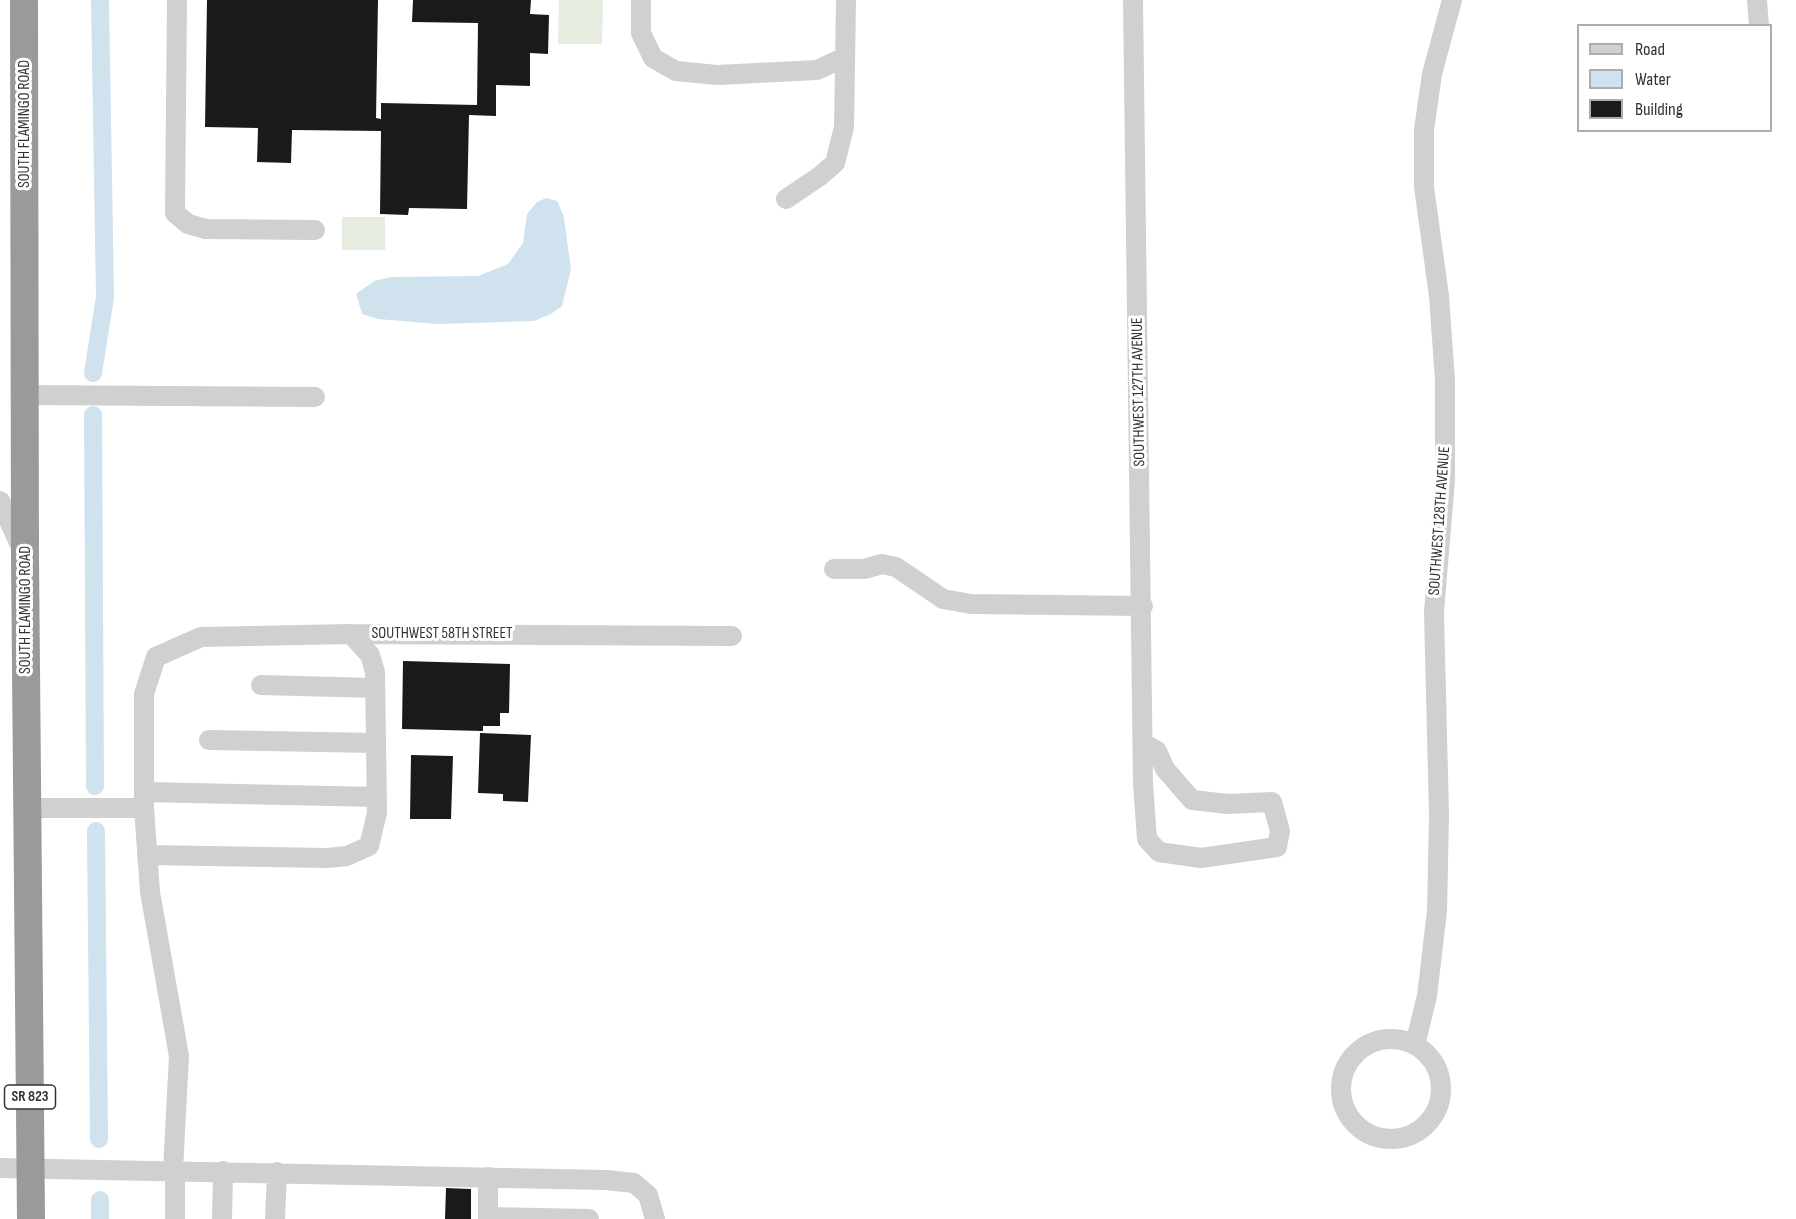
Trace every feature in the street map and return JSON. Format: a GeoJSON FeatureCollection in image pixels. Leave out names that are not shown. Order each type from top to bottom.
{"type":"FeatureCollection","features":[{"type":"Feature","properties":{"kind":"highway","name":"SOUTH FLAMINGO ROAD"},"geometry":{"type":"LineString","coordinates":[[24,0],[25,558],[31,1219]]}},
{"type":"Feature","properties":{"kind":"street"},"geometry":{"type":"LineString","coordinates":[[177,0],[175,213],[188,224],[206,229],[315,230]]}},
{"type":"Feature","properties":{"kind":"street"},"geometry":{"type":"LineString","coordinates":[[641,0],[641,33],[653,58],[676,71],[717,75],[817,70],[845,57]]}},
{"type":"Feature","properties":{"kind":"street"},"geometry":{"type":"LineString","coordinates":[[786,199],[835,163],[844,127],[846,0]]}},
{"type":"Feature","properties":{"kind":"street","name":"SOUTHWEST 127TH AVENUE"},"geometry":{"type":"LineString","coordinates":[[1133,0],[1143,606],[1143,743],[1143,784],[1147,839],[1159,852],[1201,858],[1277,847],[1280,831],[1272,801],[1228,804],[1192,800],[1165,769],[1157,751],[1143,743]]}},
{"type":"Feature","properties":{"kind":"street","name":"SOUTHWEST 128TH AVENUE"},"geometry":{"type":"LineString","coordinates":[[1415,1045],[1427,996],[1437,911],[1439,816],[1434,612],[1445,469],[1445,381],[1439,296],[1424,187],[1424,130],[1432,74],[1452,0]]}},
{"type":"Feature","properties":{"kind":"street"},"geometry":{"type":"LineString","coordinates":[[1757,0],[1759,24]]}},
{"type":"Feature","properties":{"kind":"street"},"geometry":{"type":"LineString","coordinates":[[26,395],[315,397]]}},
{"type":"Feature","properties":{"kind":"street"},"geometry":{"type":"LineString","coordinates":[[0,501],[25,558]]}},
{"type":"Feature","properties":{"kind":"street"},"geometry":{"type":"LineString","coordinates":[[834,569],[864,569],[882,564],[896,567],[943,599],[971,604],[1143,606]]}},
{"type":"Feature","properties":{"kind":"street"},"geometry":{"type":"LineString","coordinates":[[147,855],[347,856],[369,846],[375,830],[377,796],[375,672],[370,655],[351,633]]}},
{"type":"Feature","properties":{"kind":"street","name":"SOUTHWEST 58TH STREET"},"geometry":{"type":"LineString","coordinates":[[144,800],[144,694],[156,657],[201,637],[351,633],[732,636]]}},
{"type":"Feature","properties":{"kind":"street"},"geometry":{"type":"LineString","coordinates":[[261,685],[375,688]]}},
{"type":"Feature","properties":{"kind":"street"},"geometry":{"type":"LineString","coordinates":[[209,740],[376,743]]}},
{"type":"Feature","properties":{"kind":"street"},"geometry":{"type":"LineString","coordinates":[[27,808],[144,800],[377,796]]}},
{"type":"Feature","properties":{"kind":"street"},"geometry":{"type":"LineString","coordinates":[[144,800],[150,892],[179,1056],[174,1170],[175,1219]]}},
{"type":"Feature","properties":{"kind":"street"},"geometry":{"type":"LineString","coordinates":[[1400,1040],[1415,1045],[1427,1054],[1441,1080],[1440,1102],[1430,1122],[1419,1131],[1391,1140],[1374,1137],[1360,1129],[1348,1117],[1342,1102],[1340,1085],[1345,1069],[1354,1055],[1375,1042],[1400,1040]]}},
{"type":"Feature","properties":{"kind":"street"},"geometry":{"type":"LineString","coordinates":[[0,1168],[277,1172],[633,1183],[648,1195],[655,1219]]}},
{"type":"Feature","properties":{"kind":"street"},"geometry":{"type":"LineString","coordinates":[[222,1219],[223,1171]]}},
{"type":"Feature","properties":{"kind":"street"},"geometry":{"type":"LineString","coordinates":[[276,1219],[277,1172]]}},
{"type":"Feature","properties":{"kind":"street"},"geometry":{"type":"LineString","coordinates":[[488,1177],[488,1218],[589,1219]]}},
{"type":"Feature","properties":{"kind":"shaded area"},"geometry":{"type":"Polygon","coordinates":[[[559,0],[603,0],[602,44],[558,44],[559,0]]]}},
{"type":"Feature","properties":{"kind":"shaded area"},"geometry":{"type":"Polygon","coordinates":[[[342,217],[385,217],[385,250],[342,250],[342,217]]]}},
{"type":"Feature","properties":{"kind":"water"},"geometry":{"type":"Polygon","coordinates":[[[546,198],[557,201],[564,217],[571,270],[562,306],[551,314],[534,321],[438,324],[378,319],[362,314],[356,294],[374,281],[391,277],[478,276],[508,264],[523,243],[527,214],[537,202],[546,198]]]}},
{"type":"Feature","properties":{"kind":"building"},"geometry":{"type":"Polygon","coordinates":[[[207,0],[378,0],[376,118],[381,119],[381,103],[477,105],[478,23],[412,22],[413,0],[531,0],[530,14],[549,15],[548,54],[530,53],[530,86],[496,85],[496,116],[469,115],[467,209],[409,208],[408,215],[380,214],[381,131],[292,130],[291,163],[257,162],[258,128],[205,127],[207,0]]]}},
{"type":"Feature","properties":{"kind":"building"},"geometry":{"type":"Polygon","coordinates":[[[403,661],[510,664],[509,713],[500,713],[500,726],[483,726],[483,731],[402,729],[403,661]]]}},
{"type":"Feature","properties":{"kind":"building"},"geometry":{"type":"Polygon","coordinates":[[[480,733],[531,735],[528,802],[503,801],[503,794],[478,793],[480,733]]]}},
{"type":"Feature","properties":{"kind":"building"},"geometry":{"type":"Polygon","coordinates":[[[411,755],[453,756],[451,819],[410,819],[411,755]]]}},
{"type":"Feature","properties":{"kind":"building"},"geometry":{"type":"Polygon","coordinates":[[[446,1188],[471,1189],[471,1219],[445,1219],[446,1188]]]}},
{"type":"Feature","properties":{"kind":"waterway"},"geometry":{"type":"LineString","coordinates":[[93,373],[105,297],[100,0]]}},
{"type":"Feature","properties":{"kind":"waterway"},"geometry":{"type":"LineString","coordinates":[[93,415],[95,786]]}},
{"type":"Feature","properties":{"kind":"waterway"},"geometry":{"type":"LineString","coordinates":[[96,831],[99,1139]]}},
{"type":"Feature","properties":{"kind":"waterway"},"geometry":{"type":"LineString","coordinates":[[100,1200],[100,1219]]}}]}
